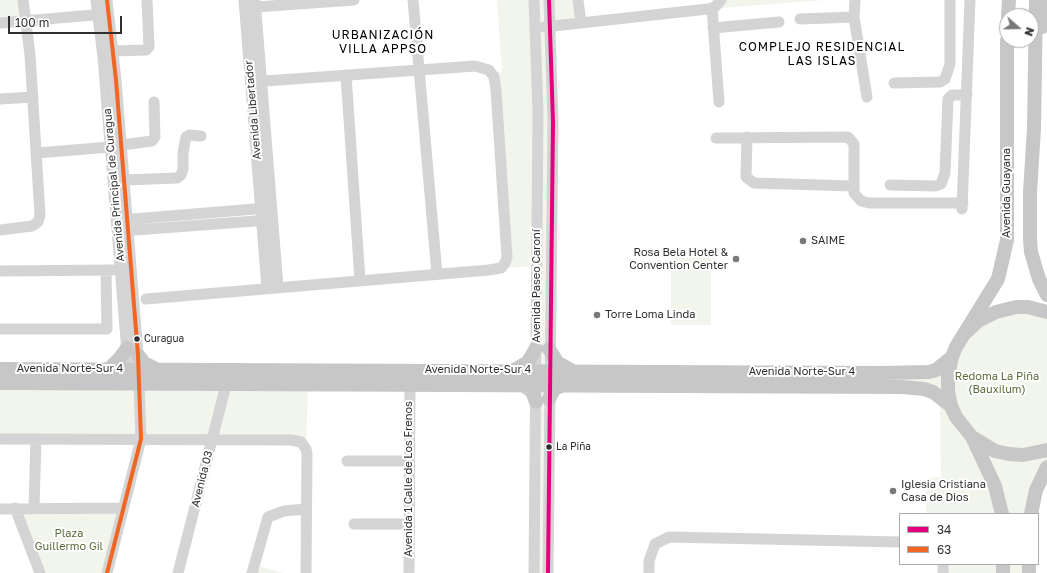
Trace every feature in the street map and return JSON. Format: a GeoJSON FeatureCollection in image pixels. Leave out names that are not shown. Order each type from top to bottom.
{"type":"FeatureCollection","features":[{"type":"Feature","properties":{"kind":"main road","name":"Avenida Guayana"},"geometry":{"type":"LineString","coordinates":[[1036,0],[1030,239],[1031,252],[1039,279],[1047,295]]}},
{"type":"Feature","properties":{"kind":"main road"},"geometry":{"type":"LineString","coordinates":[[1035,63],[1047,4]]}},
{"type":"Feature","properties":{"kind":"main road","name":"Avenida Guayana"},"geometry":{"type":"LineString","coordinates":[[952,356],[998,279],[1007,240],[1007,48]]}},
{"type":"Feature","properties":{"kind":"main road"},"geometry":{"type":"LineString","coordinates":[[964,334],[987,316],[1006,309],[1028,307],[1047,312]]}},
{"type":"Feature","properties":{"kind":"main road"},"geometry":{"type":"LineString","coordinates":[[514,370],[528,362],[543,348],[558,363],[573,371]]}},
{"type":"Feature","properties":{"kind":"main road"},"geometry":{"type":"LineString","coordinates":[[109,369],[120,358],[132,351],[144,363],[158,370]]}},
{"type":"Feature","properties":{"kind":"main road"},"geometry":{"type":"LineString","coordinates":[[952,356],[948,376],[948,391],[952,406],[956,417],[972,437],[995,486],[1002,513]]}},
{"type":"Feature","properties":{"kind":"main road","name":"Avenida Norte-Sur 4"},"geometry":{"type":"LineString","coordinates":[[0,369],[109,369],[134,376],[158,370],[920,372],[936,370],[952,356]]}},
{"type":"Feature","properties":{"kind":"main road","name":"Avenida Norte-Sur 4"},"geometry":{"type":"LineString","coordinates":[[0,383],[134,376],[226,384],[543,384],[903,387],[929,391],[952,406]]}},
{"type":"Feature","properties":{"kind":"main road"},"geometry":{"type":"LineString","coordinates":[[521,384],[542,400],[554,389],[564,385]]}},
{"type":"Feature","properties":{"kind":"main road"},"geometry":{"type":"LineString","coordinates":[[972,437],[995,451],[1009,454],[1023,455],[1047,450]]}},
{"type":"Feature","properties":{"kind":"main road"},"geometry":{"type":"LineString","coordinates":[[1031,513],[1036,490],[1047,467]]}},
{"type":"Feature","properties":{"kind":"street"},"geometry":{"type":"LineString","coordinates":[[0,230],[34,225],[38,222],[41,211],[33,97],[23,0]]}},
{"type":"Feature","properties":{"kind":"street","name":"Avenida Principal de Curagua"},"geometry":{"type":"LineString","coordinates":[[96,0],[104,14],[114,51],[116,146],[124,180],[123,225]]}},
{"type":"Feature","properties":{"kind":"street","name":"Avenida Principal de Curagua"},"geometry":{"type":"LineString","coordinates":[[106,573],[141,439],[134,376],[123,225],[104,14],[107,0]]}},
{"type":"Feature","properties":{"kind":"street"},"geometry":{"type":"LineString","coordinates":[[114,51],[146,50],[149,47],[147,0]]}},
{"type":"Feature","properties":{"kind":"street","name":"Avenida Libertador"},"geometry":{"type":"LineString","coordinates":[[244,0],[256,82],[267,220]]}},
{"type":"Feature","properties":{"kind":"street"},"geometry":{"type":"LineString","coordinates":[[255,4],[354,0]]}},
{"type":"Feature","properties":{"kind":"street"},"geometry":{"type":"LineString","coordinates":[[413,0],[437,274]]}},
{"type":"Feature","properties":{"kind":"street","name":"Avenida Paseo Caroní"},"geometry":{"type":"LineString","coordinates":[[534,0],[536,28],[543,348],[543,384],[534,573]]}},
{"type":"Feature","properties":{"kind":"street","name":"Avenida Paseo Caroní"},"geometry":{"type":"LineString","coordinates":[[543,348],[553,122],[549,0]]}},
{"type":"Feature","properties":{"kind":"street"},"geometry":{"type":"LineString","coordinates":[[578,0],[581,23]]}},
{"type":"Feature","properties":{"kind":"street"},"geometry":{"type":"LineString","coordinates":[[536,28],[712,8],[721,0]]}},
{"type":"Feature","properties":{"kind":"street"},"geometry":{"type":"LineString","coordinates":[[855,0],[854,17],[867,97]]}},
{"type":"Feature","properties":{"kind":"street"},"geometry":{"type":"LineString","coordinates":[[894,83],[940,82],[945,78],[950,64],[950,0]]}},
{"type":"Feature","properties":{"kind":"street"},"geometry":{"type":"LineString","coordinates":[[716,138],[848,137],[854,144],[853,186],[854,193],[857,198],[868,203],[963,206],[970,0]]}},
{"type":"Feature","properties":{"kind":"street","name":"Avenida Libertador"},"geometry":{"type":"LineString","coordinates":[[255,4],[256,82]]}},
{"type":"Feature","properties":{"kind":"street"},"geometry":{"type":"LineString","coordinates":[[712,8],[719,102]]}},
{"type":"Feature","properties":{"kind":"street"},"geometry":{"type":"LineString","coordinates":[[0,23],[104,14]]}},
{"type":"Feature","properties":{"kind":"street"},"geometry":{"type":"LineString","coordinates":[[800,19],[854,17]]}},
{"type":"Feature","properties":{"kind":"street"},"geometry":{"type":"LineString","coordinates":[[713,28],[779,22]]}},
{"type":"Feature","properties":{"kind":"street"},"geometry":{"type":"LineString","coordinates":[[146,299],[498,269],[504,266],[507,260],[496,90],[492,73],[480,66],[256,82]]}},
{"type":"Feature","properties":{"kind":"street"},"geometry":{"type":"LineString","coordinates":[[346,75],[360,280]]}},
{"type":"Feature","properties":{"kind":"street"},"geometry":{"type":"LineString","coordinates":[[890,185],[931,186],[942,184],[945,173],[948,99],[952,95],[967,94]]}},
{"type":"Feature","properties":{"kind":"street"},"geometry":{"type":"LineString","coordinates":[[0,98],[33,97]]}},
{"type":"Feature","properties":{"kind":"street"},"geometry":{"type":"LineString","coordinates":[[37,153],[116,146],[152,141],[155,137],[154,102]]}},
{"type":"Feature","properties":{"kind":"street"},"geometry":{"type":"LineString","coordinates":[[124,180],[177,178],[181,175],[183,169],[183,153],[186,137],[189,135],[201,136]]}},
{"type":"Feature","properties":{"kind":"street"},"geometry":{"type":"LineString","coordinates":[[747,137],[746,177],[754,183],[853,186]]}},
{"type":"Feature","properties":{"kind":"street"},"geometry":{"type":"LineString","coordinates":[[123,225],[266,208]]}},
{"type":"Feature","properties":{"kind":"street"},"geometry":{"type":"LineString","coordinates":[[267,220],[278,287]]}},
{"type":"Feature","properties":{"kind":"street"},"geometry":{"type":"LineString","coordinates":[[123,225],[267,220]]}},
{"type":"Feature","properties":{"kind":"street"},"geometry":{"type":"LineString","coordinates":[[267,220],[267,288]]}},
{"type":"Feature","properties":{"kind":"street"},"geometry":{"type":"LineString","coordinates":[[0,330],[107,329],[106,270]]}},
{"type":"Feature","properties":{"kind":"street"},"geometry":{"type":"LineString","coordinates":[[0,271],[126,270]]}},
{"type":"Feature","properties":{"kind":"street","name":"Avenida 03"},"geometry":{"type":"LineString","coordinates":[[178,573],[226,384]]}},
{"type":"Feature","properties":{"kind":"street","name":"Avenida 1 Calle de Los Frenos"},"geometry":{"type":"LineString","coordinates":[[409,573],[410,384]]}},
{"type":"Feature","properties":{"kind":"street","name":"Avenida Paseo Caroní"},"geometry":{"type":"LineString","coordinates":[[542,400],[548,573]]}},
{"type":"Feature","properties":{"kind":"street"},"geometry":{"type":"LineString","coordinates":[[0,439],[212,439],[291,440],[301,442],[304,445],[306,454],[306,573]]}},
{"type":"Feature","properties":{"kind":"street"},"geometry":{"type":"LineString","coordinates":[[34,508],[36,439]]}},
{"type":"Feature","properties":{"kind":"street"},"geometry":{"type":"LineString","coordinates":[[347,461],[409,462]]}},
{"type":"Feature","properties":{"kind":"street"},"geometry":{"type":"LineString","coordinates":[[15,508],[40,573]]}},
{"type":"Feature","properties":{"kind":"street"},"geometry":{"type":"LineString","coordinates":[[0,509],[124,508]]}},
{"type":"Feature","properties":{"kind":"street"},"geometry":{"type":"LineString","coordinates":[[252,573],[268,517],[284,511],[306,509]]}},
{"type":"Feature","properties":{"kind":"street"},"geometry":{"type":"LineString","coordinates":[[354,524],[409,524]]}},
{"type":"Feature","properties":{"kind":"street"},"geometry":{"type":"LineString","coordinates":[[649,573],[650,556],[655,544],[669,537],[899,542]]}},
{"type":"Feature","properties":{"kind":"green space"},"geometry":{"type":"Polygon","coordinates":[[[0,0],[23,0],[26,21],[0,23],[0,0]]]}},
{"type":"Feature","properties":{"kind":"green space","name":"Redoma La Piña (Bauxilum)"},"geometry":{"type":"Polygon","coordinates":[[[497,0],[578,0],[581,23],[551,26],[549,370],[929,372],[987,316],[1047,312],[1047,472],[1031,513],[926,513],[926,481],[929,478],[941,477],[940,397],[933,392],[550,385],[548,573],[534,573],[536,385],[308,385],[306,449],[304,445],[0,439],[0,383],[536,370],[536,266],[501,268],[504,266],[492,73],[502,72],[497,0]]]}},
{"type":"Feature","properties":{"kind":"green space"},"geometry":{"type":"Polygon","coordinates":[[[721,0],[825,0],[708,9],[721,0]]]}},
{"type":"Feature","properties":{"kind":"green space"},"geometry":{"type":"Polygon","coordinates":[[[671,256],[711,256],[711,325],[671,325],[671,256]]]}},
{"type":"Feature","properties":{"kind":"green space","name":"Plaza Guillermo Gil"},"geometry":{"type":"Polygon","coordinates":[[[15,508],[123,508],[107,573],[40,573],[15,508]]]}},
{"type":"Feature","properties":{"kind":"green space"},"geometry":{"type":"Polygon","coordinates":[[[254,565],[284,573],[252,573],[254,565]]]}},
{"type":"Feature","properties":{"kind":"green space"},"geometry":{"type":"Polygon","coordinates":[[[943,565],[1029,565],[1029,573],[943,573],[943,565]]]}},
{"type":"Feature","properties":{"kind":"transit line","name":"63"},"geometry":{"type":"LineString","coordinates":[[107,0],[116,80],[138,355],[141,439],[107,573]]}},
{"type":"Feature","properties":{"kind":"transit line","name":"34"},"geometry":{"type":"LineString","coordinates":[[548,573],[553,122],[549,0]]}},
{"type":"Feature","properties":{"kind":"place","name":"SAIME"},"geometry":{"type":"Point","coordinates":[803,241]}},
{"type":"Feature","properties":{"kind":"place","name":"Rosa Bela Hotel & Convention Center"},"geometry":{"type":"Point","coordinates":[736,259]}},
{"type":"Feature","properties":{"kind":"place","name":"Torre Loma Linda"},"geometry":{"type":"Point","coordinates":[597,315]}},
{"type":"Feature","properties":{"kind":"place","name":"Curagua"},"geometry":{"type":"Point","coordinates":[137,339]}},
{"type":"Feature","properties":{"kind":"place","name":"La Piña"},"geometry":{"type":"Point","coordinates":[549,447]}},
{"type":"Feature","properties":{"kind":"place","name":"Iglesia Cristiana Casa de Dios"},"geometry":{"type":"Point","coordinates":[893,491]}},
{"type":"Feature","properties":{"kind":"district","name":"URBANIZACIÓN VILLA APPSO"},"geometry":{"type":"Point","coordinates":[383,42]}},
{"type":"Feature","properties":{"kind":"district","name":"COMPLEJO RESIDENCIAL LAS ISLAS"},"geometry":{"type":"Point","coordinates":[822,54]}}]}
